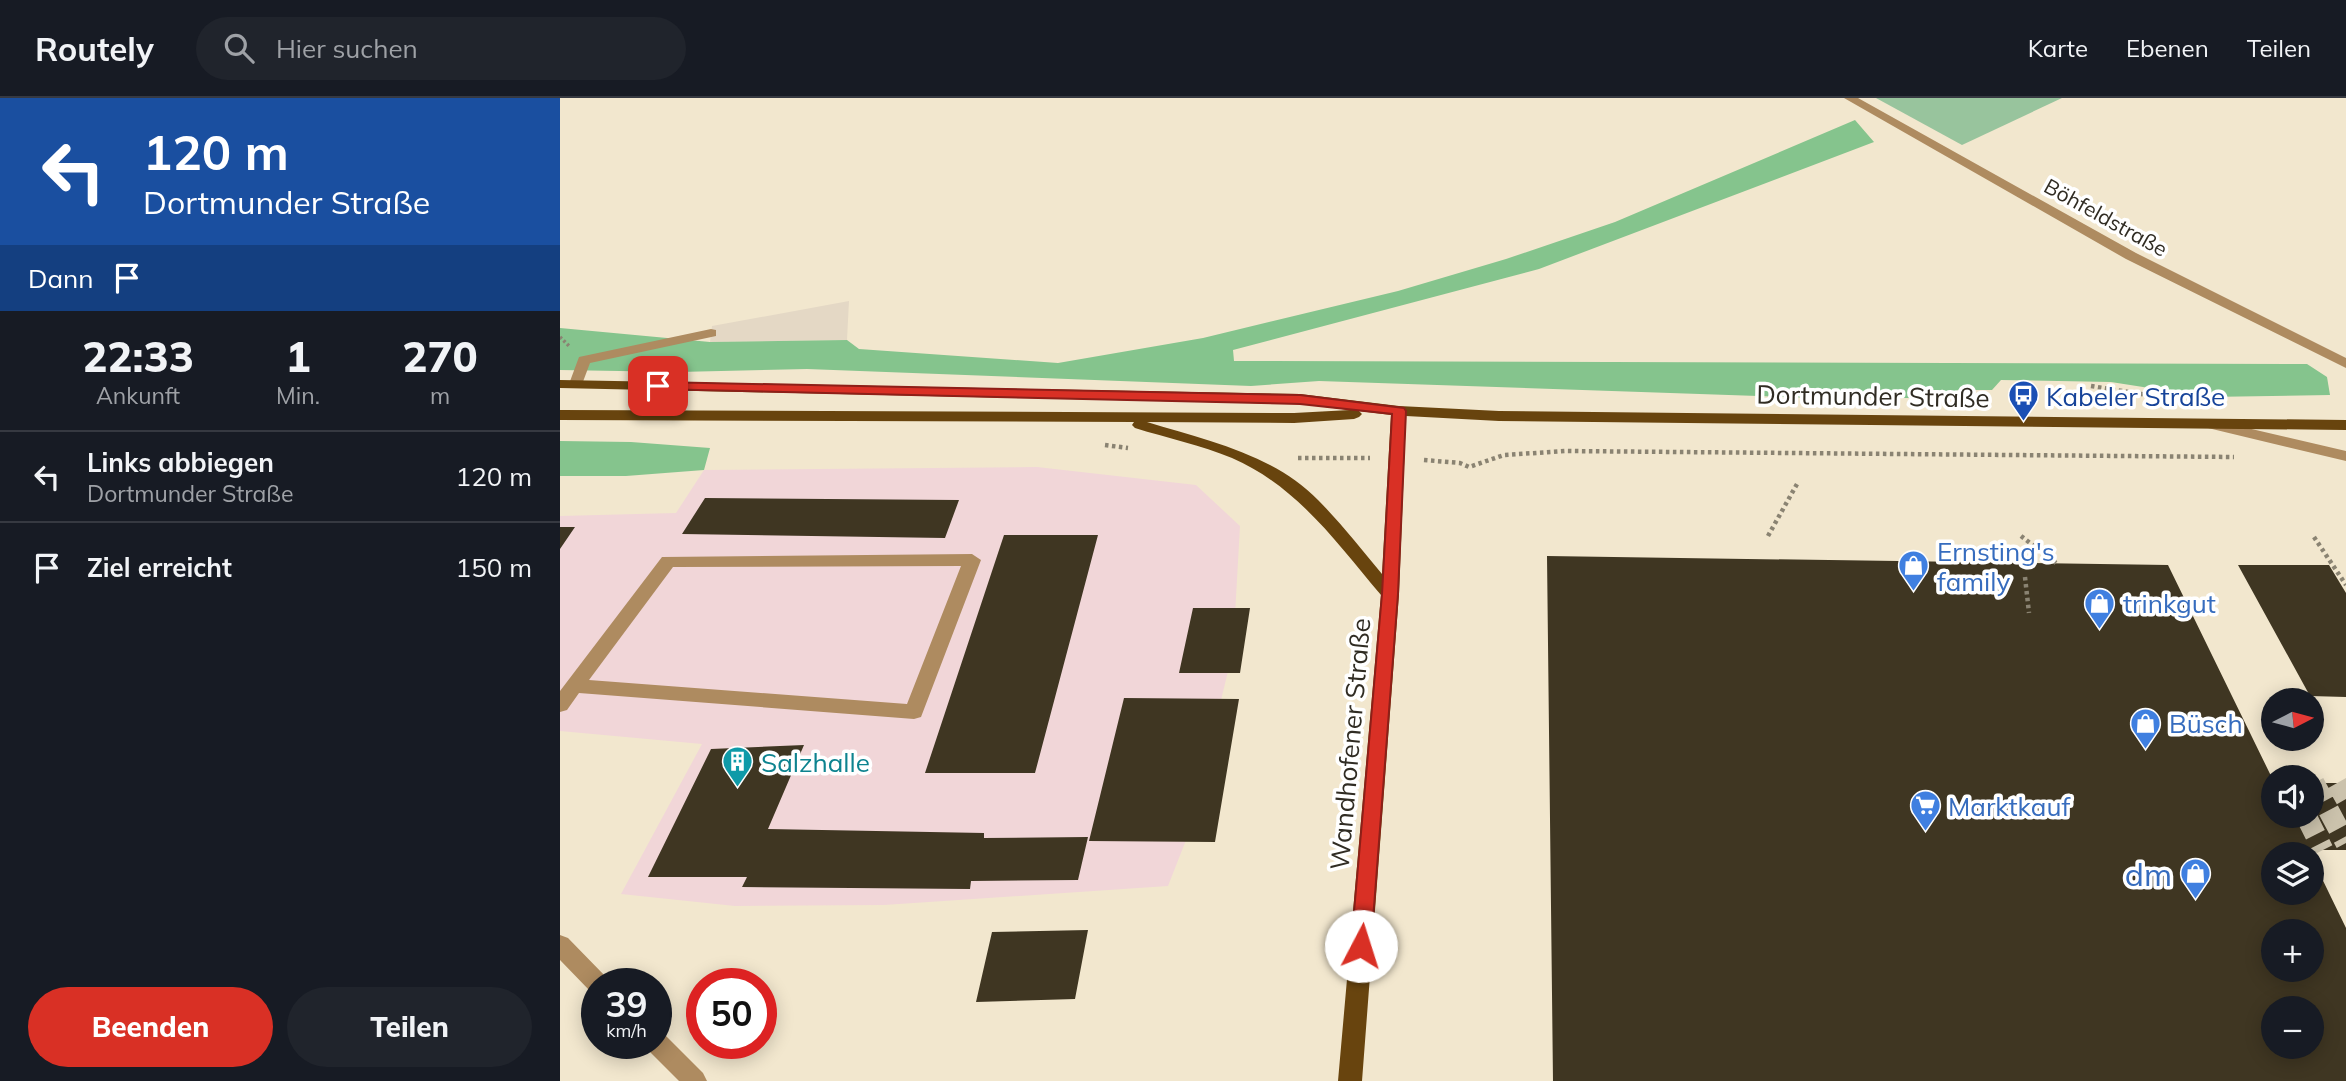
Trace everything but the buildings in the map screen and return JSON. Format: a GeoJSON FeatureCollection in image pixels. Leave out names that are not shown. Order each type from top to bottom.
{"type":"FeatureCollection","features":[{"type":"Feature","properties":{"kind":"main road","name":"Dortmunder Straße"},"geometry":{"type":"LineString","coordinates":[[568,384],[1300,400],[1399,411],[1499,416],[2346,425]]}},
{"type":"Feature","properties":{"kind":"main road","name":"Dortmunder Straße"},"geometry":{"type":"LineString","coordinates":[[560,415],[1294,418],[1399,411]]}},
{"type":"Feature","properties":{"kind":"main road","name":"Wandhofener Straße"},"geometry":{"type":"LineString","coordinates":[[1350,1081],[1390,594],[1399,411]]}},
{"type":"Feature","properties":{"kind":"main road"},"geometry":{"type":"LineString","coordinates":[[1088,418],[1151,426],[1238,455],[1283,481],[1311,502],[1390,594]]}},
{"type":"Feature","properties":{"kind":"street","name":"Böhfeldstraße"},"geometry":{"type":"LineString","coordinates":[[1850,98],[2131,256],[2346,364]]}},
{"type":"Feature","properties":{"kind":"street"},"geometry":{"type":"LineString","coordinates":[[568,384],[584,360],[711,334]]}},
{"type":"Feature","properties":{"kind":"street"},"geometry":{"type":"LineString","coordinates":[[2213,425],[2346,456]]}},
{"type":"Feature","properties":{"kind":"street"},"geometry":{"type":"LineString","coordinates":[[560,705],[574,686],[668,561],[972,560],[914,712],[574,686]]}},
{"type":"Feature","properties":{"kind":"street"},"geometry":{"type":"LineString","coordinates":[[560,945],[582,968]]}},
{"type":"Feature","properties":{"kind":"street"},"geometry":{"type":"LineString","coordinates":[[672,1058],[695,1081]]}},
{"type":"Feature","properties":{"kind":"path"},"geometry":{"type":"LineString","coordinates":[[1257,466],[1274,457],[1395,458],[1460,463],[1469,467],[1493,456],[1566,452],[2236,457]]}},
{"type":"Feature","properties":{"kind":"path"},"geometry":{"type":"LineString","coordinates":[[1768,536],[1797,484]]}},
{"type":"Feature","properties":{"kind":"path"},"geometry":{"type":"LineString","coordinates":[[2021,536],[2056,563]]}},
{"type":"Feature","properties":{"kind":"path"},"geometry":{"type":"LineString","coordinates":[[2314,537],[2346,585]]}},
{"type":"Feature","properties":{"kind":"path"},"geometry":{"type":"LineString","coordinates":[[2025,577],[2029,613]]}},
{"type":"Feature","properties":{"kind":"shaded area"},"geometry":{"type":"Polygon","coordinates":[[[849,301],[847,340],[710,342],[712,326],[849,301]]]}},
{"type":"Feature","properties":{"kind":"shaded area"},"geometry":{"type":"Polygon","coordinates":[[[1037,467],[1196,485],[1240,526],[1233,651],[1188,835],[1168,886],[884,905],[735,906],[621,894],[702,744],[560,731],[560,516],[676,513],[704,470],[1037,467]]]}},
{"type":"Feature","properties":{"kind":"green space"},"geometry":{"type":"Polygon","coordinates":[[[1876,98],[2062,98],[1962,145],[1876,98]]]}},
{"type":"Feature","properties":{"kind":"green space"},"geometry":{"type":"Polygon","coordinates":[[[1855,120],[1874,142],[1539,269],[1233,350],[1234,361],[2307,364],[2327,377],[2330,395],[2207,397],[2111,382],[2001,380],[1992,390],[1961,390],[1911,398],[1815,398],[1319,381],[1251,386],[807,369],[678,372],[560,370],[560,328],[710,342],[847,340],[859,349],[1058,363],[1203,338],[1398,291],[1506,259],[1615,222],[1855,120]]]}},
{"type":"Feature","properties":{"kind":"green space"},"geometry":{"type":"Polygon","coordinates":[[[560,441],[631,442],[710,448],[704,470],[626,476],[560,476],[560,441]]]}},
{"type":"Feature","properties":{"kind":"tunnel"},"geometry":{"type":"LineString","coordinates":[[2337,783],[2346,799]]}},
{"type":"Feature","properties":{"kind":"tunnel"},"geometry":{"type":"LineString","coordinates":[[2324,802],[2346,843]]}},
{"type":"Feature","properties":{"kind":"tunnel"},"geometry":{"type":"LineString","coordinates":[[2312,828],[2319,842]]}},
{"type":"Feature","properties":{"kind":"place","name":"Kabeler Straße"},"geometry":{"type":"Point","coordinates":[2023,423]}},
{"type":"Feature","properties":{"kind":"place","name":"Ernsting's family"},"geometry":{"type":"Point","coordinates":[1914,593]}},
{"type":"Feature","properties":{"kind":"place","name":"trinkgut"},"geometry":{"type":"Point","coordinates":[2100,630]}},
{"type":"Feature","properties":{"kind":"place","name":"Büsch"},"geometry":{"type":"Point","coordinates":[2146,750]}},
{"type":"Feature","properties":{"kind":"place","name":"Salzhalle"},"geometry":{"type":"Point","coordinates":[738,789]}},
{"type":"Feature","properties":{"kind":"place","name":"Marktkauf"},"geometry":{"type":"Point","coordinates":[1925,833]}},
{"type":"Feature","properties":{"kind":"place","name":"dm"},"geometry":{"type":"Point","coordinates":[2195,901]}},
{"type":"Feature","properties":{"kind":"route"},"geometry":{"type":"LineString","coordinates":[[658,386],[1300,400],[1399,411],[1390,594],[1361,946]]}}]}
